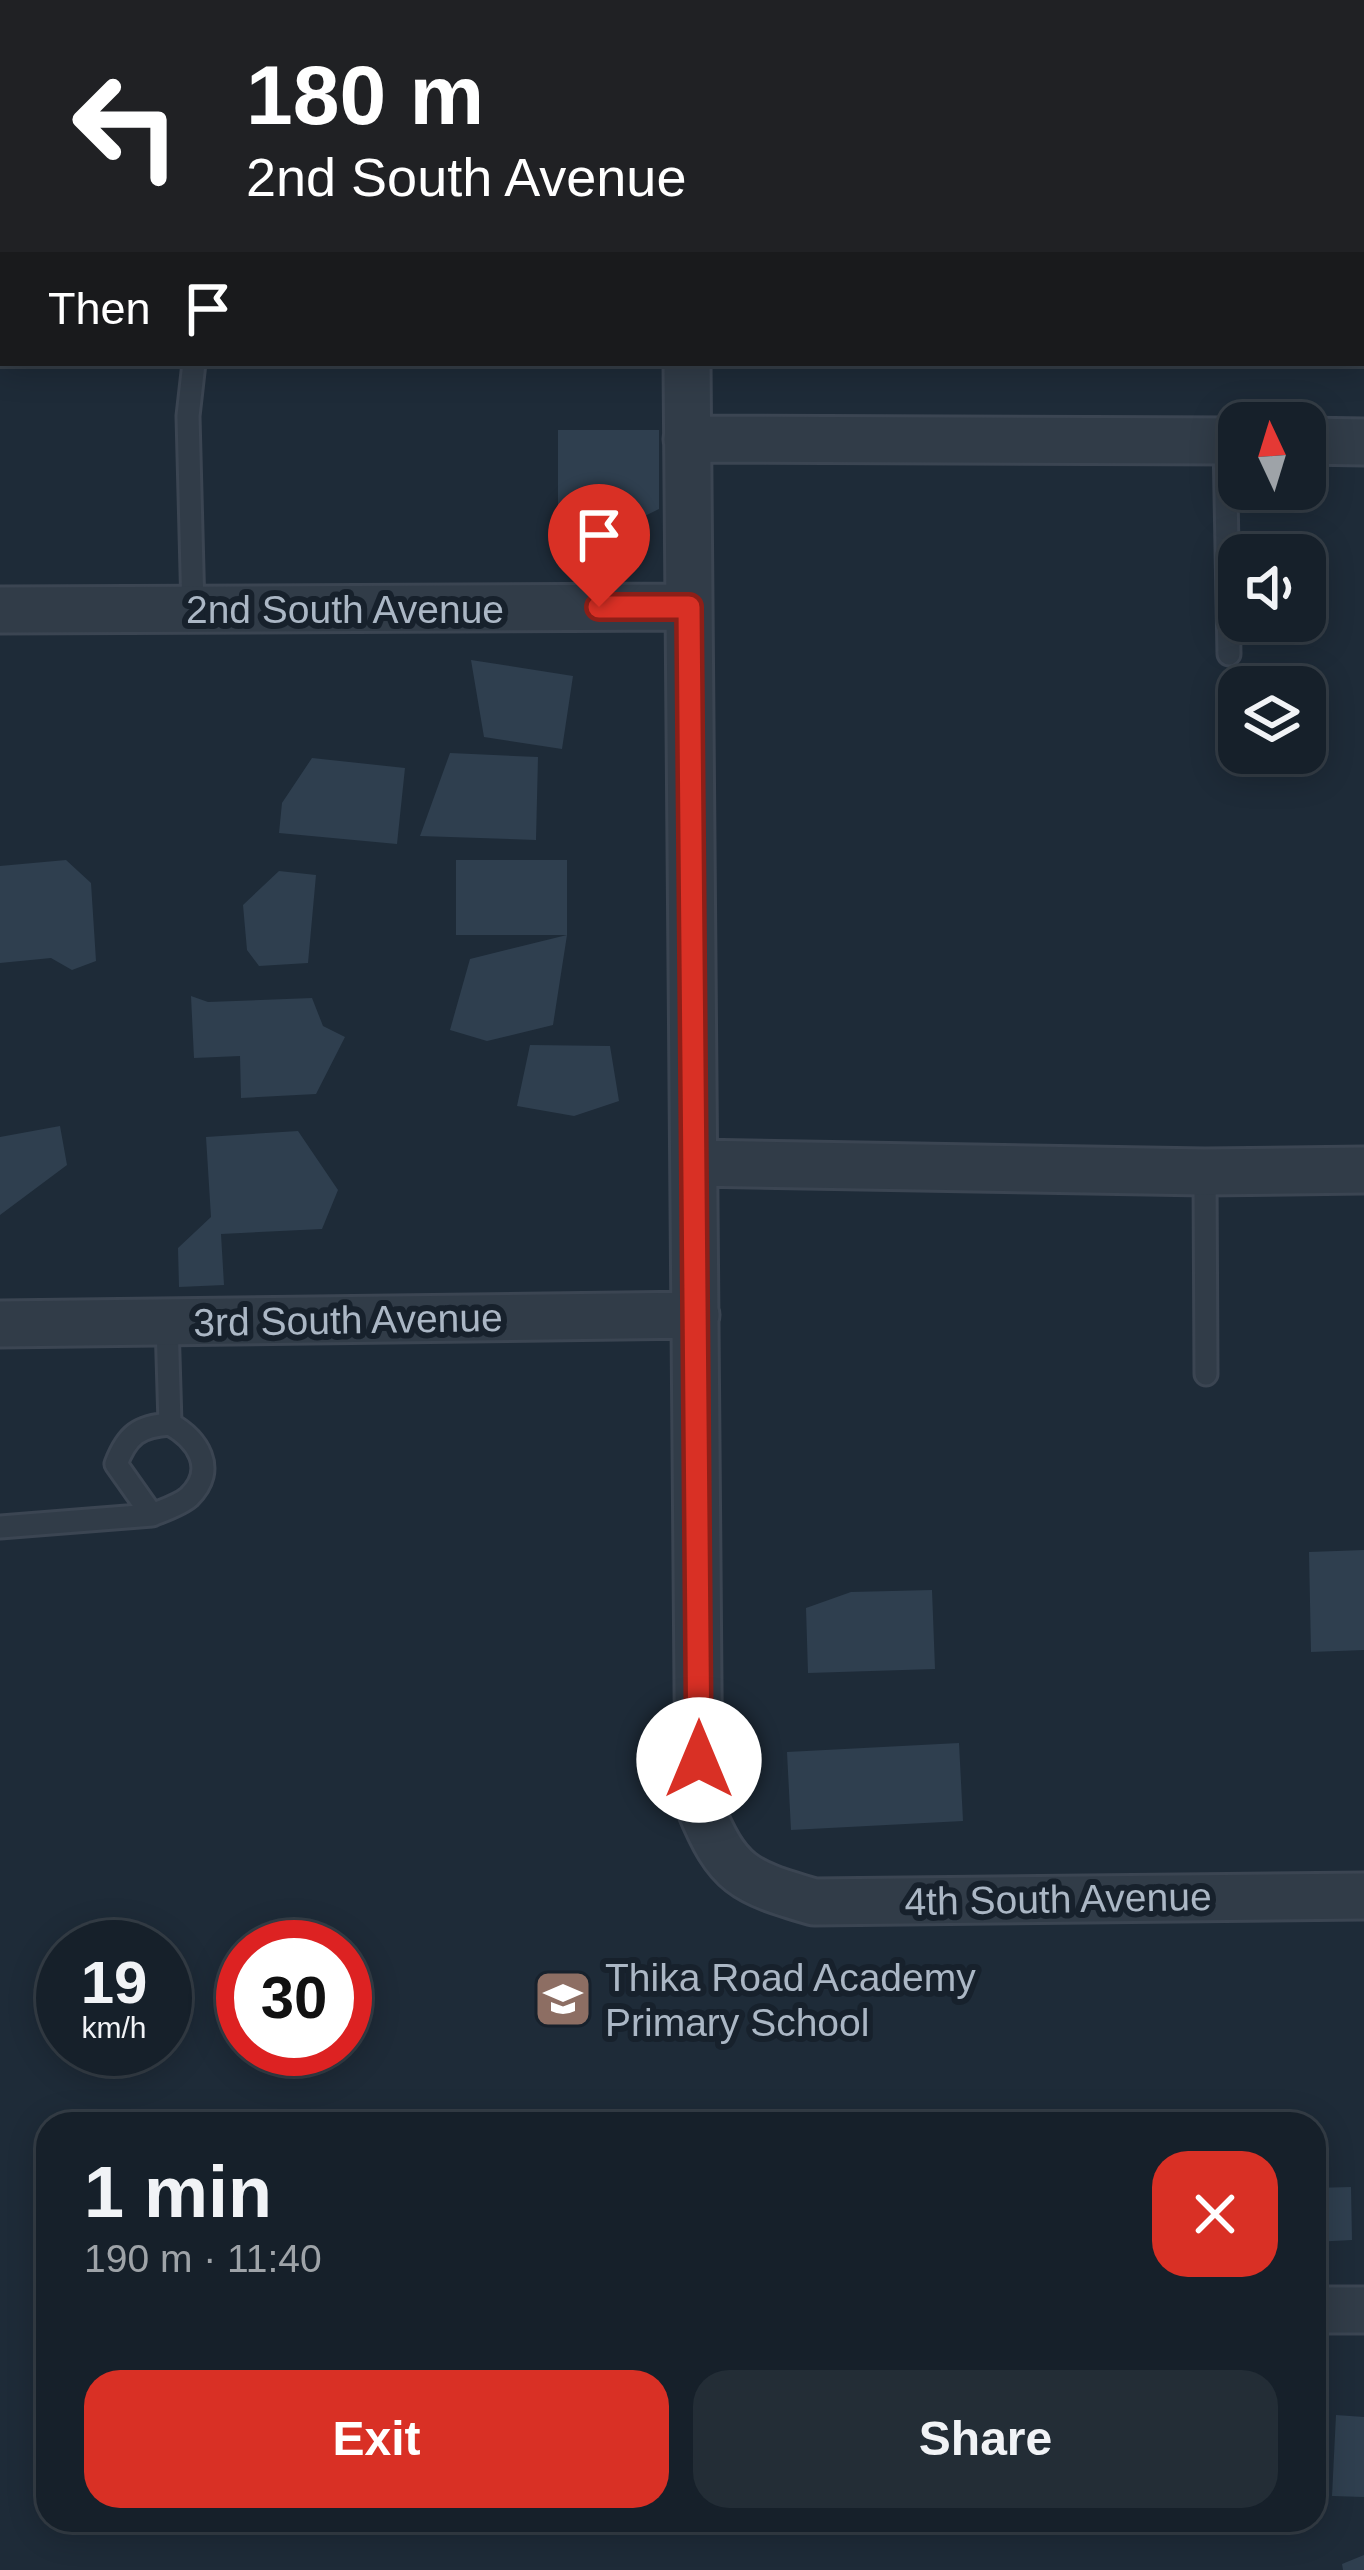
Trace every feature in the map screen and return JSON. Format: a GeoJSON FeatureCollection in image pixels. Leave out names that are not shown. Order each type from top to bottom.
{"type":"FeatureCollection","features":[{"type":"Feature","properties":{"kind":"street"},"geometry":{"type":"LineString","coordinates":[[687,366],[696,1315]]}},
{"type":"Feature","properties":{"kind":"street"},"geometry":{"type":"LineString","coordinates":[[688,439],[1218,441]]}},
{"type":"Feature","properties":{"kind":"street"},"geometry":{"type":"LineString","coordinates":[[1326,441],[1364,442]]}},
{"type":"Feature","properties":{"kind":"street","name":"2nd South Avenue"},"geometry":{"type":"LineString","coordinates":[[0,610],[689,607]]}},
{"type":"Feature","properties":{"kind":"street"},"geometry":{"type":"LineString","coordinates":[[695,1163],[1205,1172],[1364,1170]]}},
{"type":"Feature","properties":{"kind":"street","name":"3rd South Avenue"},"geometry":{"type":"LineString","coordinates":[[0,1324],[696,1315]]}},
{"type":"Feature","properties":{"kind":"street","name":"4th South Avenue"},"geometry":{"type":"LineString","coordinates":[[696,1315],[700,1805],[717,1848],[754,1885],[814,1902],[1364,1896]]}},
{"type":"Feature","properties":{"kind":"street"},"geometry":{"type":"LineString","coordinates":[[1326,2310],[1364,2310]]}},
{"type":"Feature","properties":{"kind":"lane"},"geometry":{"type":"LineString","coordinates":[[193,610],[188,416],[194,366]]}},
{"type":"Feature","properties":{"kind":"lane"},"geometry":{"type":"LineString","coordinates":[[1229,654],[1231,510]]}},
{"type":"Feature","properties":{"kind":"lane"},"geometry":{"type":"LineString","coordinates":[[1205,1172],[1206,1374]]}},
{"type":"Feature","properties":{"kind":"lane"},"geometry":{"type":"LineString","coordinates":[[167,1322],[170,1424]]}},
{"type":"Feature","properties":{"kind":"lane"},"geometry":{"type":"LineString","coordinates":[[0,1527],[152,1515],[186,1500],[201,1481],[203,1457],[191,1436],[170,1424],[145,1426],[135,1433],[125,1441],[116,1464],[152,1515]]}},
{"type":"Feature","properties":{"kind":"building"},"geometry":{"type":"Polygon","coordinates":[[[558,430],[659,430],[659,509],[602,537],[558,537],[558,430]]]}},
{"type":"Feature","properties":{"kind":"building"},"geometry":{"type":"Polygon","coordinates":[[[471,660],[573,676],[562,749],[484,737],[471,660]]]}},
{"type":"Feature","properties":{"kind":"building"},"geometry":{"type":"Polygon","coordinates":[[[450,753],[538,757],[536,840],[420,836],[450,753]]]}},
{"type":"Feature","properties":{"kind":"building"},"geometry":{"type":"Polygon","coordinates":[[[312,758],[405,768],[397,844],[279,833],[282,803],[312,758]]]}},
{"type":"Feature","properties":{"kind":"building"},"geometry":{"type":"Polygon","coordinates":[[[66,860],[91,883],[96,961],[72,970],[51,958],[0,963],[0,866],[66,860]]]}},
{"type":"Feature","properties":{"kind":"building"},"geometry":{"type":"Polygon","coordinates":[[[456,860],[567,860],[567,935],[456,935],[456,860]]]}},
{"type":"Feature","properties":{"kind":"building"},"geometry":{"type":"Polygon","coordinates":[[[279,871],[316,875],[308,963],[259,966],[247,950],[243,905],[279,871]]]}},
{"type":"Feature","properties":{"kind":"building"},"geometry":{"type":"Polygon","coordinates":[[[567,935],[553,1025],[487,1041],[450,1030],[470,959],[567,935]]]}},
{"type":"Feature","properties":{"kind":"building"},"geometry":{"type":"Polygon","coordinates":[[[191,996],[208,1002],[312,998],[323,1026],[345,1037],[316,1094],[241,1098],[240,1056],[194,1058],[191,996]]]}},
{"type":"Feature","properties":{"kind":"building"},"geometry":{"type":"Polygon","coordinates":[[[530,1045],[610,1046],[619,1101],[574,1116],[517,1106],[530,1045]]]}},
{"type":"Feature","properties":{"kind":"building"},"geometry":{"type":"Polygon","coordinates":[[[60,1126],[67,1165],[0,1215],[0,1137],[60,1126]]]}},
{"type":"Feature","properties":{"kind":"building"},"geometry":{"type":"Polygon","coordinates":[[[298,1131],[338,1190],[322,1229],[221,1234],[224,1285],[179,1287],[178,1248],[211,1217],[206,1137],[298,1131]]]}},
{"type":"Feature","properties":{"kind":"building"},"geometry":{"type":"Polygon","coordinates":[[[1364,1550],[1364,1650],[1311,1652],[1309,1552],[1364,1550]]]}},
{"type":"Feature","properties":{"kind":"building"},"geometry":{"type":"Polygon","coordinates":[[[932,1590],[935,1669],[808,1673],[806,1608],[851,1592],[932,1590]]]}},
{"type":"Feature","properties":{"kind":"building"},"geometry":{"type":"Polygon","coordinates":[[[959,1743],[963,1821],[791,1830],[787,1752],[959,1743]]]}},
{"type":"Feature","properties":{"kind":"building"},"geometry":{"type":"Polygon","coordinates":[[[1351,2187],[1352,2240],[1326,2241],[1326,2188],[1351,2187]]]}},
{"type":"Feature","properties":{"kind":"building"},"geometry":{"type":"Polygon","coordinates":[[[1336,2415],[1364,2417],[1364,2497],[1332,2496],[1336,2415]]]}},
{"type":"Feature","properties":{"kind":"building"},"geometry":{"type":"Polygon","coordinates":[[[1364,2555],[1364,2570],[1343,2570],[1342,2564],[1364,2555]]]}},
{"type":"Feature","properties":{"kind":"place","name":"Thika Road Academy Primary School"},"geometry":{"type":"Point","coordinates":[563,1999]}},
{"type":"Feature","properties":{"kind":"route"},"geometry":{"type":"LineString","coordinates":[[599,607],[689,607],[699,1760]]}}]}
